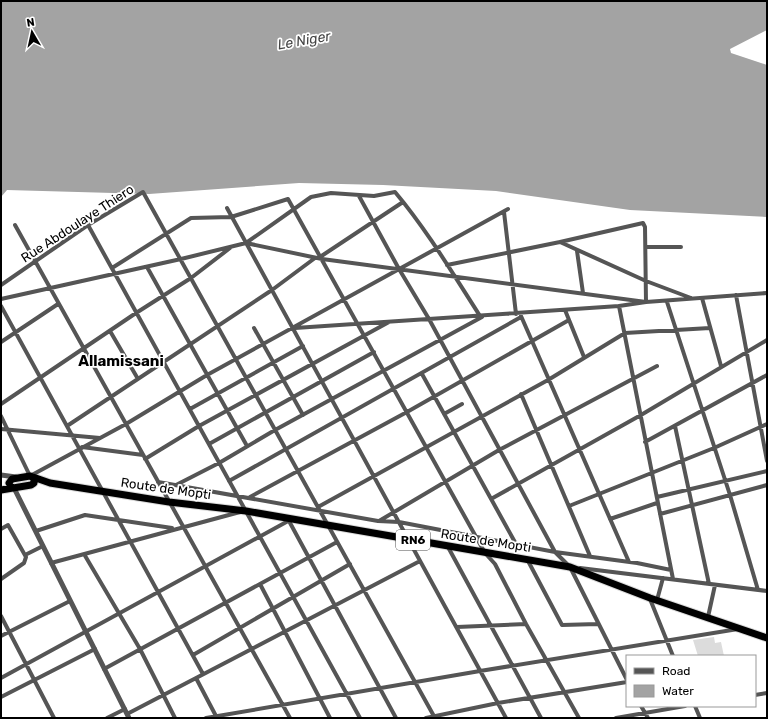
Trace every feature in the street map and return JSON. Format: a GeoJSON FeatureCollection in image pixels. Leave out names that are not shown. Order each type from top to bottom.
{"type":"FeatureCollection","features":[{"type":"Feature","properties":{"kind":"highway"},"geometry":{"type":"LineString","coordinates":[[1,489],[12,485],[21,478],[32,476],[35,481],[32,484]]}},
{"type":"Feature","properties":{"kind":"highway","name":"Route de Mopti"},"geometry":{"type":"LineString","coordinates":[[32,476],[50,483]]}},
{"type":"Feature","properties":{"kind":"highway","name":"Route de Mopti"},"geometry":{"type":"LineString","coordinates":[[12,485],[22,486],[50,483],[103,490],[169,502],[246,511],[290,520],[408,538],[448,547],[570,567],[650,598],[767,638]]}},
{"type":"Feature","properties":{"kind":"street","name":"Rue Abdoulaye Thiero"},"geometry":{"type":"LineString","coordinates":[[1,285],[88,225],[143,192],[166,234]]}},
{"type":"Feature","properties":{"kind":"street"},"geometry":{"type":"LineString","coordinates":[[1,299],[147,267],[246,243],[311,197],[320,194],[331,193],[359,196],[395,192],[437,249],[482,316]]}},
{"type":"Feature","properties":{"kind":"street"},"geometry":{"type":"LineString","coordinates":[[359,196],[398,269],[429,319],[480,416],[556,552],[570,567],[626,679]]}},
{"type":"Feature","properties":{"kind":"street"},"geometry":{"type":"LineString","coordinates":[[112,268],[191,218],[231,217],[288,199],[485,553],[495,564],[578,718]]}},
{"type":"Feature","properties":{"kind":"street"},"geometry":{"type":"LineString","coordinates":[[321,258],[403,202]]}},
{"type":"Feature","properties":{"kind":"street"},"geometry":{"type":"LineString","coordinates":[[227,208],[506,718]]}},
{"type":"Feature","properties":{"kind":"street"},"geometry":{"type":"LineString","coordinates":[[1,416],[32,476],[126,424],[207,375],[506,210],[512,283],[519,315],[629,562]]}},
{"type":"Feature","properties":{"kind":"street"},"geometry":{"type":"LineString","coordinates":[[447,265],[509,253],[643,223],[645,227],[646,247],[646,302]]}},
{"type":"Feature","properties":{"kind":"street"},"geometry":{"type":"LineString","coordinates":[[15,225],[290,718]]}},
{"type":"Feature","properties":{"kind":"street"},"geometry":{"type":"LineString","coordinates":[[88,225],[360,718]]}},
{"type":"Feature","properties":{"kind":"street"},"geometry":{"type":"LineString","coordinates":[[166,234],[434,717]]}},
{"type":"Feature","properties":{"kind":"street"},"geometry":{"type":"LineString","coordinates":[[560,242],[646,281],[691,298]]}},
{"type":"Feature","properties":{"kind":"street"},"geometry":{"type":"LineString","coordinates":[[246,243],[315,258],[646,302],[667,302],[691,298],[767,293]]}},
{"type":"Feature","properties":{"kind":"street"},"geometry":{"type":"LineString","coordinates":[[1,404],[136,313],[191,278],[231,247]]}},
{"type":"Feature","properties":{"kind":"street"},"geometry":{"type":"LineString","coordinates":[[646,247],[681,248]]}},
{"type":"Feature","properties":{"kind":"street"},"geometry":{"type":"LineString","coordinates":[[578,251],[583,293]]}},
{"type":"Feature","properties":{"kind":"street"},"geometry":{"type":"LineString","coordinates":[[67,426],[272,290],[315,258]]}},
{"type":"Feature","properties":{"kind":"street"},"geometry":{"type":"LineString","coordinates":[[147,267],[247,446]]}},
{"type":"Feature","properties":{"kind":"street"},"geometry":{"type":"LineString","coordinates":[[736,295],[767,461]]}},
{"type":"Feature","properties":{"kind":"street"},"geometry":{"type":"LineString","coordinates":[[702,298],[721,366]]}},
{"type":"Feature","properties":{"kind":"street"},"geometry":{"type":"LineString","coordinates":[[293,328],[392,321],[519,315],[619,306],[646,302]]}},
{"type":"Feature","properties":{"kind":"street"},"geometry":{"type":"LineString","coordinates":[[667,302],[730,495],[758,590]]}},
{"type":"Feature","properties":{"kind":"street"},"geometry":{"type":"LineString","coordinates":[[1,342],[58,304]]}},
{"type":"Feature","properties":{"kind":"street"},"geometry":{"type":"LineString","coordinates":[[1,306],[67,426],[81,448],[130,542],[203,674]]}},
{"type":"Feature","properties":{"kind":"street"},"geometry":{"type":"LineString","coordinates":[[619,306],[673,579]]}},
{"type":"Feature","properties":{"kind":"street"},"geometry":{"type":"LineString","coordinates":[[565,310],[584,358]]}},
{"type":"Feature","properties":{"kind":"street"},"geometry":{"type":"LineString","coordinates":[[229,481],[450,358],[519,315]]}},
{"type":"Feature","properties":{"kind":"street"},"geometry":{"type":"LineString","coordinates":[[176,485],[219,463],[275,430],[482,316]]}},
{"type":"Feature","properties":{"kind":"street"},"geometry":{"type":"LineString","coordinates":[[249,497],[407,412],[569,320]]}},
{"type":"Feature","properties":{"kind":"street"},"geometry":{"type":"LineString","coordinates":[[146,459],[199,426],[312,363],[392,321]]}},
{"type":"Feature","properties":{"kind":"street"},"geometry":{"type":"LineString","coordinates":[[254,328],[303,415]]}},
{"type":"Feature","properties":{"kind":"street"},"geometry":{"type":"LineString","coordinates":[[318,508],[426,446],[548,380],[624,332],[710,328]]}},
{"type":"Feature","properties":{"kind":"street"},"geometry":{"type":"LineString","coordinates":[[110,331],[138,379]]}},
{"type":"Feature","properties":{"kind":"street"},"geometry":{"type":"LineString","coordinates":[[491,498],[641,415],[694,382],[767,340]]}},
{"type":"Feature","properties":{"kind":"street"},"geometry":{"type":"LineString","coordinates":[[190,409],[303,346]]}},
{"type":"Feature","properties":{"kind":"street"},"geometry":{"type":"LineString","coordinates":[[209,444],[374,352]]}},
{"type":"Feature","properties":{"kind":"street"},"geometry":{"type":"LineString","coordinates":[[378,521],[499,450],[657,366]]}},
{"type":"Feature","properties":{"kind":"street"},"geometry":{"type":"LineString","coordinates":[[422,374],[516,544]]}},
{"type":"Feature","properties":{"kind":"street"},"geometry":{"type":"LineString","coordinates":[[645,442],[767,375]]}},
{"type":"Feature","properties":{"kind":"street"},"geometry":{"type":"LineString","coordinates":[[521,394],[590,556]]}},
{"type":"Feature","properties":{"kind":"street"},"geometry":{"type":"LineString","coordinates":[[444,414],[462,404]]}},
{"type":"Feature","properties":{"kind":"street"},"geometry":{"type":"LineString","coordinates":[[569,506],[714,448],[767,424]]}},
{"type":"Feature","properties":{"kind":"street"},"geometry":{"type":"LineString","coordinates":[[675,426],[709,584]]}},
{"type":"Feature","properties":{"kind":"street"},"geometry":{"type":"LineString","coordinates":[[1,429],[72,434],[100,438]]}},
{"type":"Feature","properties":{"kind":"street"},"geometry":{"type":"LineString","coordinates":[[81,448],[143,455]]}},
{"type":"Feature","properties":{"kind":"street"},"geometry":{"type":"LineString","coordinates":[[656,497],[767,471]]}},
{"type":"Feature","properties":{"kind":"street"},"geometry":{"type":"LineString","coordinates":[[1,475],[21,478]]}},
{"type":"Feature","properties":{"kind":"street"},"geometry":{"type":"LineString","coordinates":[[158,482],[318,508],[378,521],[399,522],[556,552],[629,562],[671,570]]}},
{"type":"Feature","properties":{"kind":"street"},"geometry":{"type":"LineString","coordinates":[[12,485],[127,714]]}},
{"type":"Feature","properties":{"kind":"street"},"geometry":{"type":"LineString","coordinates":[[660,514],[767,485]]}},
{"type":"Feature","properties":{"kind":"street"},"geometry":{"type":"LineString","coordinates":[[18,496],[22,486]]}},
{"type":"Feature","properties":{"kind":"street"},"geometry":{"type":"LineString","coordinates":[[610,519],[657,503]]}},
{"type":"Feature","properties":{"kind":"street"},"geometry":{"type":"LineString","coordinates":[[51,562],[130,542],[183,526],[246,511]]}},
{"type":"Feature","properties":{"kind":"street"},"geometry":{"type":"LineString","coordinates":[[36,531],[85,515],[175,529]]}},
{"type":"Feature","properties":{"kind":"street"},"geometry":{"type":"LineString","coordinates":[[1,678],[290,520],[396,718]]}},
{"type":"Feature","properties":{"kind":"street"},"geometry":{"type":"LineString","coordinates":[[1,529],[8,525],[26,557],[24,563],[1,579]]}},
{"type":"Feature","properties":{"kind":"street"},"geometry":{"type":"LineString","coordinates":[[104,669],[337,542]]}},
{"type":"Feature","properties":{"kind":"street"},"geometry":{"type":"LineString","coordinates":[[25,555],[43,546]]}},
{"type":"Feature","properties":{"kind":"street"},"geometry":{"type":"LineString","coordinates":[[448,547],[541,718]]}},
{"type":"Feature","properties":{"kind":"street"},"geometry":{"type":"LineString","coordinates":[[84,554],[140,649],[175,718]]}},
{"type":"Feature","properties":{"kind":"street"},"geometry":{"type":"LineString","coordinates":[[527,559],[562,625],[598,624]]}},
{"type":"Feature","properties":{"kind":"street"},"geometry":{"type":"LineString","coordinates":[[107,718],[127,714],[420,561]]}},
{"type":"Feature","properties":{"kind":"street"},"geometry":{"type":"LineString","coordinates":[[193,655],[350,564]]}},
{"type":"Feature","properties":{"kind":"street"},"geometry":{"type":"LineString","coordinates":[[570,567],[767,591]]}},
{"type":"Feature","properties":{"kind":"street"},"geometry":{"type":"LineString","coordinates":[[657,600],[663,578]]}},
{"type":"Feature","properties":{"kind":"street"},"geometry":{"type":"LineString","coordinates":[[260,584],[330,718]]}},
{"type":"Feature","properties":{"kind":"street"},"geometry":{"type":"LineString","coordinates":[[708,617],[715,585]]}},
{"type":"Feature","properties":{"kind":"street"},"geometry":{"type":"LineString","coordinates":[[650,598],[673,655]]}},
{"type":"Feature","properties":{"kind":"street"},"geometry":{"type":"LineString","coordinates":[[1,636],[70,601]]}},
{"type":"Feature","properties":{"kind":"street"},"geometry":{"type":"LineString","coordinates":[[1,616],[54,718]]}},
{"type":"Feature","properties":{"kind":"street"},"geometry":{"type":"LineString","coordinates":[[457,628],[526,624]]}},
{"type":"Feature","properties":{"kind":"street"},"geometry":{"type":"LineString","coordinates":[[206,718],[666,640],[742,629]]}},
{"type":"Feature","properties":{"kind":"street"},"geometry":{"type":"LineString","coordinates":[[1,697],[94,649]]}},
{"type":"Feature","properties":{"kind":"street"},"geometry":{"type":"LineString","coordinates":[[196,678],[217,717]]}},
{"type":"Feature","properties":{"kind":"street"},"geometry":{"type":"LineString","coordinates":[[426,718],[498,704],[565,694],[626,681]]}},
{"type":"Feature","properties":{"kind":"street"},"geometry":{"type":"LineString","coordinates":[[756,695],[767,693]]}},
{"type":"Feature","properties":{"kind":"street"},"geometry":{"type":"LineString","coordinates":[[642,707],[648,718]]}},
{"type":"Feature","properties":{"kind":"street"},"geometry":{"type":"LineString","coordinates":[[616,718],[679,707]]}},
{"type":"Feature","properties":{"kind":"street"},"geometry":{"type":"LineString","coordinates":[[695,707],[700,718]]}},
{"type":"Feature","properties":{"kind":"shaded area"},"geometry":{"type":"Polygon","coordinates":[[[714,637],[715,643],[721,642],[724,655],[698,655],[693,640],[714,637]]]}},
{"type":"Feature","properties":{"kind":"water","name":"Le Niger"},"geometry":{"type":"Polygon","coordinates":[[[1,1],[767,1],[767,30],[730,49],[731,53],[767,65],[767,217],[630,210],[496,191],[383,185],[299,183],[149,194],[7,190],[1,197],[1,1]]]}},
{"type":"Feature","properties":{"kind":"district","name":"Allamissani"},"geometry":{"type":"Point","coordinates":[121,361]}}]}
